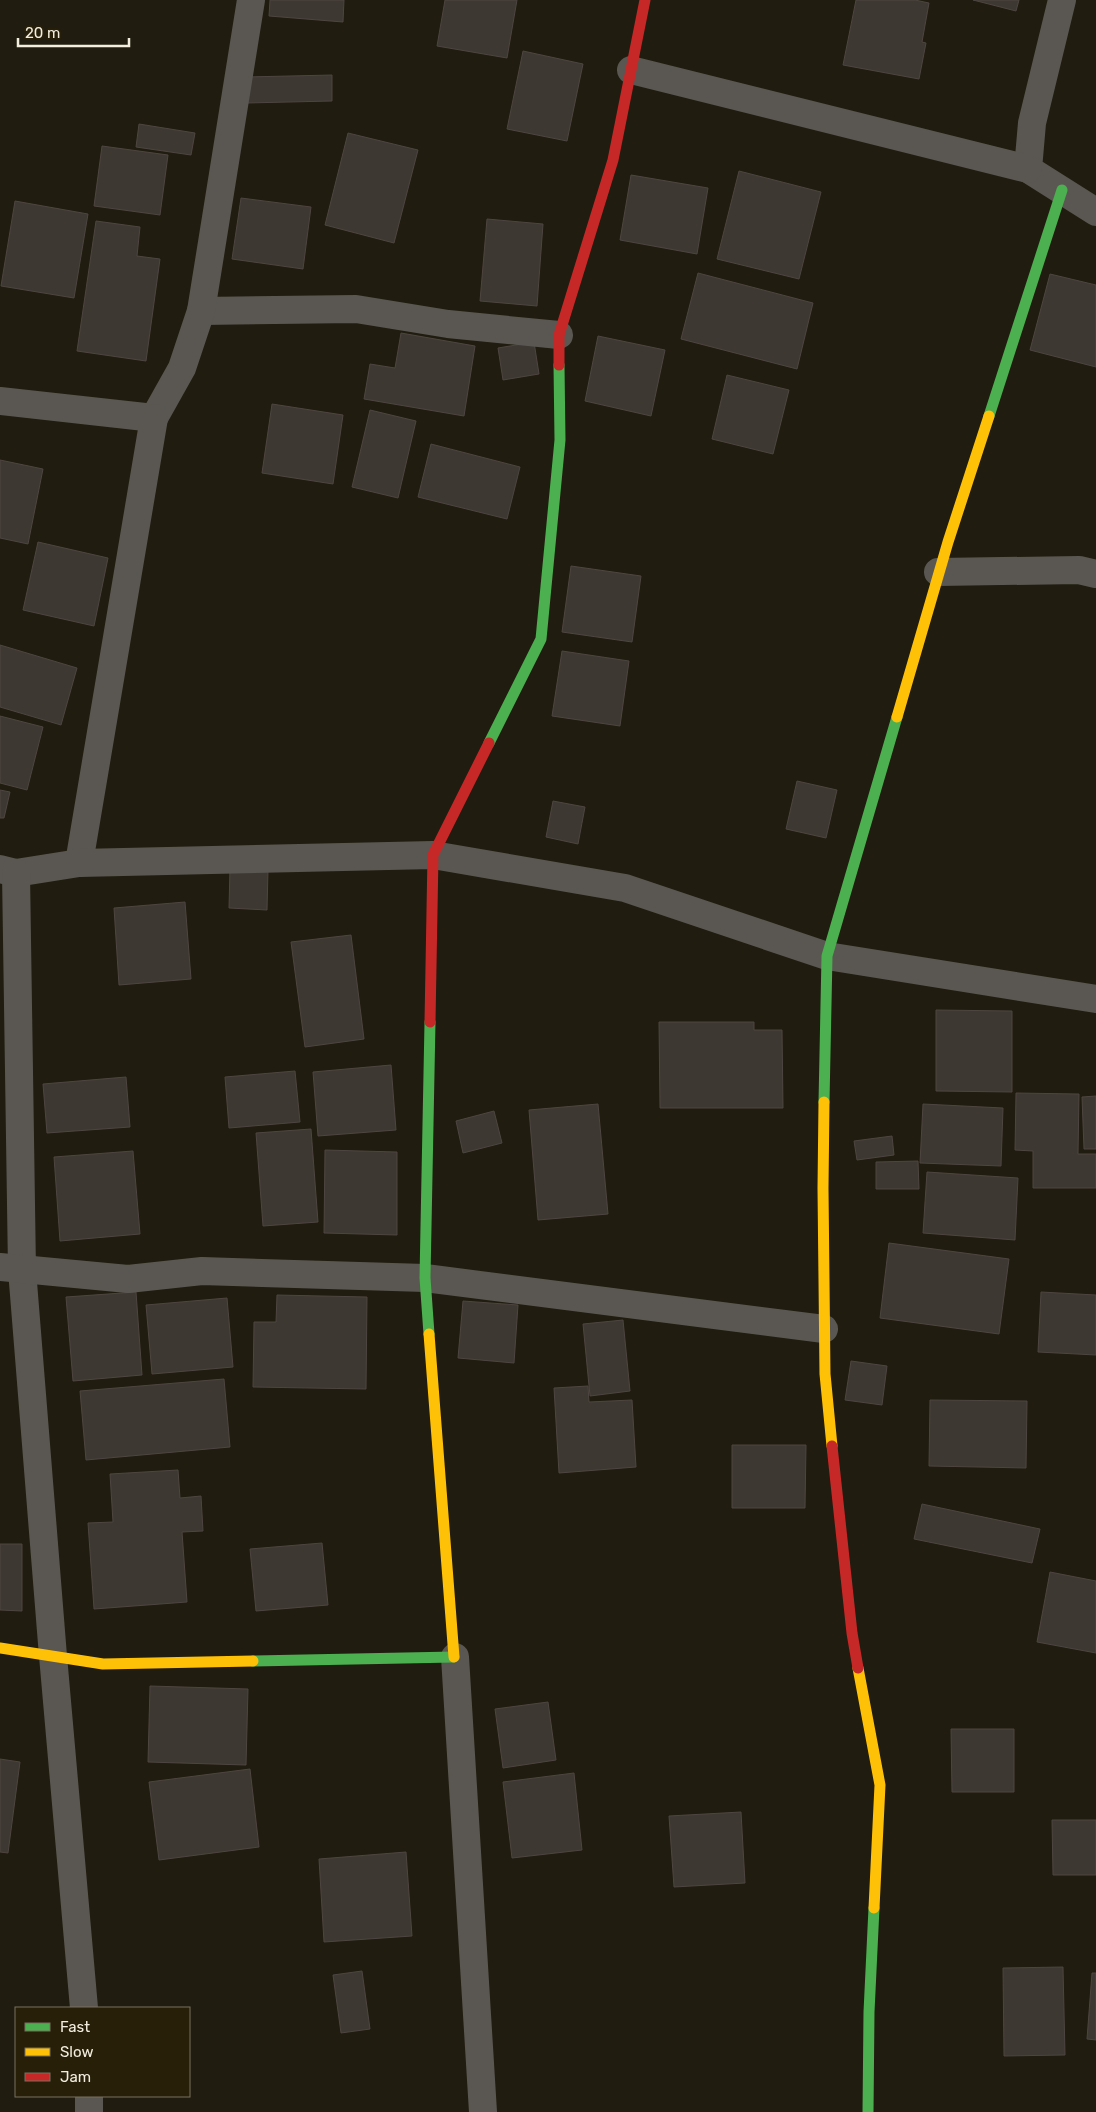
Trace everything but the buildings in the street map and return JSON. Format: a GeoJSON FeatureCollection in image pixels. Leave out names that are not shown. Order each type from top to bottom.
{"type":"FeatureCollection","features":[{"type":"Feature","properties":{"kind":"street"},"geometry":{"type":"LineString","coordinates":[[79,863],[154,418],[182,368],[201,311],[251,0]]}},
{"type":"Feature","properties":{"kind":"street"},"geometry":{"type":"LineString","coordinates":[[483,2112],[455,1657],[425,1278],[433,855],[541,639],[560,440],[559,335],[613,160],[645,0]]}},
{"type":"Feature","properties":{"kind":"street"},"geometry":{"type":"LineString","coordinates":[[1028,169],[1032,123],[1062,0]]}},
{"type":"Feature","properties":{"kind":"street"},"geometry":{"type":"LineString","coordinates":[[631,70],[1028,169],[1096,212]]}},
{"type":"Feature","properties":{"kind":"street"},"geometry":{"type":"LineString","coordinates":[[868,2112],[869,2012],[880,1785],[852,1633],[825,1374],[823,1188],[827,956],[938,572],[1062,190]]}},
{"type":"Feature","properties":{"kind":"street"},"geometry":{"type":"LineString","coordinates":[[201,311],[356,309],[448,324],[559,335]]}},
{"type":"Feature","properties":{"kind":"street"},"geometry":{"type":"LineString","coordinates":[[0,401],[154,418]]}},
{"type":"Feature","properties":{"kind":"street"},"geometry":{"type":"LineString","coordinates":[[938,572],[1079,570],[1096,574]]}},
{"type":"Feature","properties":{"kind":"street"},"geometry":{"type":"LineString","coordinates":[[84,2007],[53,1656],[11,1269],[8,871],[79,863],[433,855],[625,888],[827,956],[1096,999]]}},
{"type":"Feature","properties":{"kind":"street"},"geometry":{"type":"LineString","coordinates":[[11,1269],[128,1279],[202,1271],[425,1278],[824,1329]]}},
{"type":"Feature","properties":{"kind":"street"},"geometry":{"type":"LineString","coordinates":[[0,1648],[103,1664],[455,1657]]}},
{"type":"Feature","properties":{"kind":"street"},"geometry":{"type":"LineString","coordinates":[[89,2097],[89,2112]]}},
{"type":"Feature","properties":{"kind":"traffic: fast"},"geometry":{"type":"LineString","coordinates":[[989,416],[1062,190]]}},
{"type":"Feature","properties":{"kind":"traffic: fast"},"geometry":{"type":"LineString","coordinates":[[489,743],[541,639],[560,440],[559,365]]}},
{"type":"Feature","properties":{"kind":"traffic: fast"},"geometry":{"type":"LineString","coordinates":[[824,1102],[827,956],[897,717]]}},
{"type":"Feature","properties":{"kind":"traffic: fast"},"geometry":{"type":"LineString","coordinates":[[429,1334],[425,1278],[430,1022]]}},
{"type":"Feature","properties":{"kind":"traffic: fast"},"geometry":{"type":"LineString","coordinates":[[253,1661],[454,1657]]}},
{"type":"Feature","properties":{"kind":"traffic: fast"},"geometry":{"type":"LineString","coordinates":[[868,2112],[869,2012],[874,1908]]}},
{"type":"Feature","properties":{"kind":"traffic: slow"},"geometry":{"type":"LineString","coordinates":[[897,717],[948,542],[989,416]]}},
{"type":"Feature","properties":{"kind":"traffic: slow"},"geometry":{"type":"LineString","coordinates":[[824,1102],[825,1374],[832,1446]]}},
{"type":"Feature","properties":{"kind":"traffic: slow"},"geometry":{"type":"LineString","coordinates":[[429,1334],[454,1657]]}},
{"type":"Feature","properties":{"kind":"traffic: slow"},"geometry":{"type":"LineString","coordinates":[[0,1648],[103,1664],[253,1661]]}},
{"type":"Feature","properties":{"kind":"traffic: slow"},"geometry":{"type":"LineString","coordinates":[[858,1668],[880,1785],[874,1908]]}},
{"type":"Feature","properties":{"kind":"traffic: jam"},"geometry":{"type":"LineString","coordinates":[[559,365],[559,335],[613,160],[645,0]]}},
{"type":"Feature","properties":{"kind":"traffic: jam"},"geometry":{"type":"LineString","coordinates":[[430,1022],[433,855],[489,743]]}},
{"type":"Feature","properties":{"kind":"traffic: jam"},"geometry":{"type":"LineString","coordinates":[[832,1446],[852,1633],[858,1668]]}}]}
